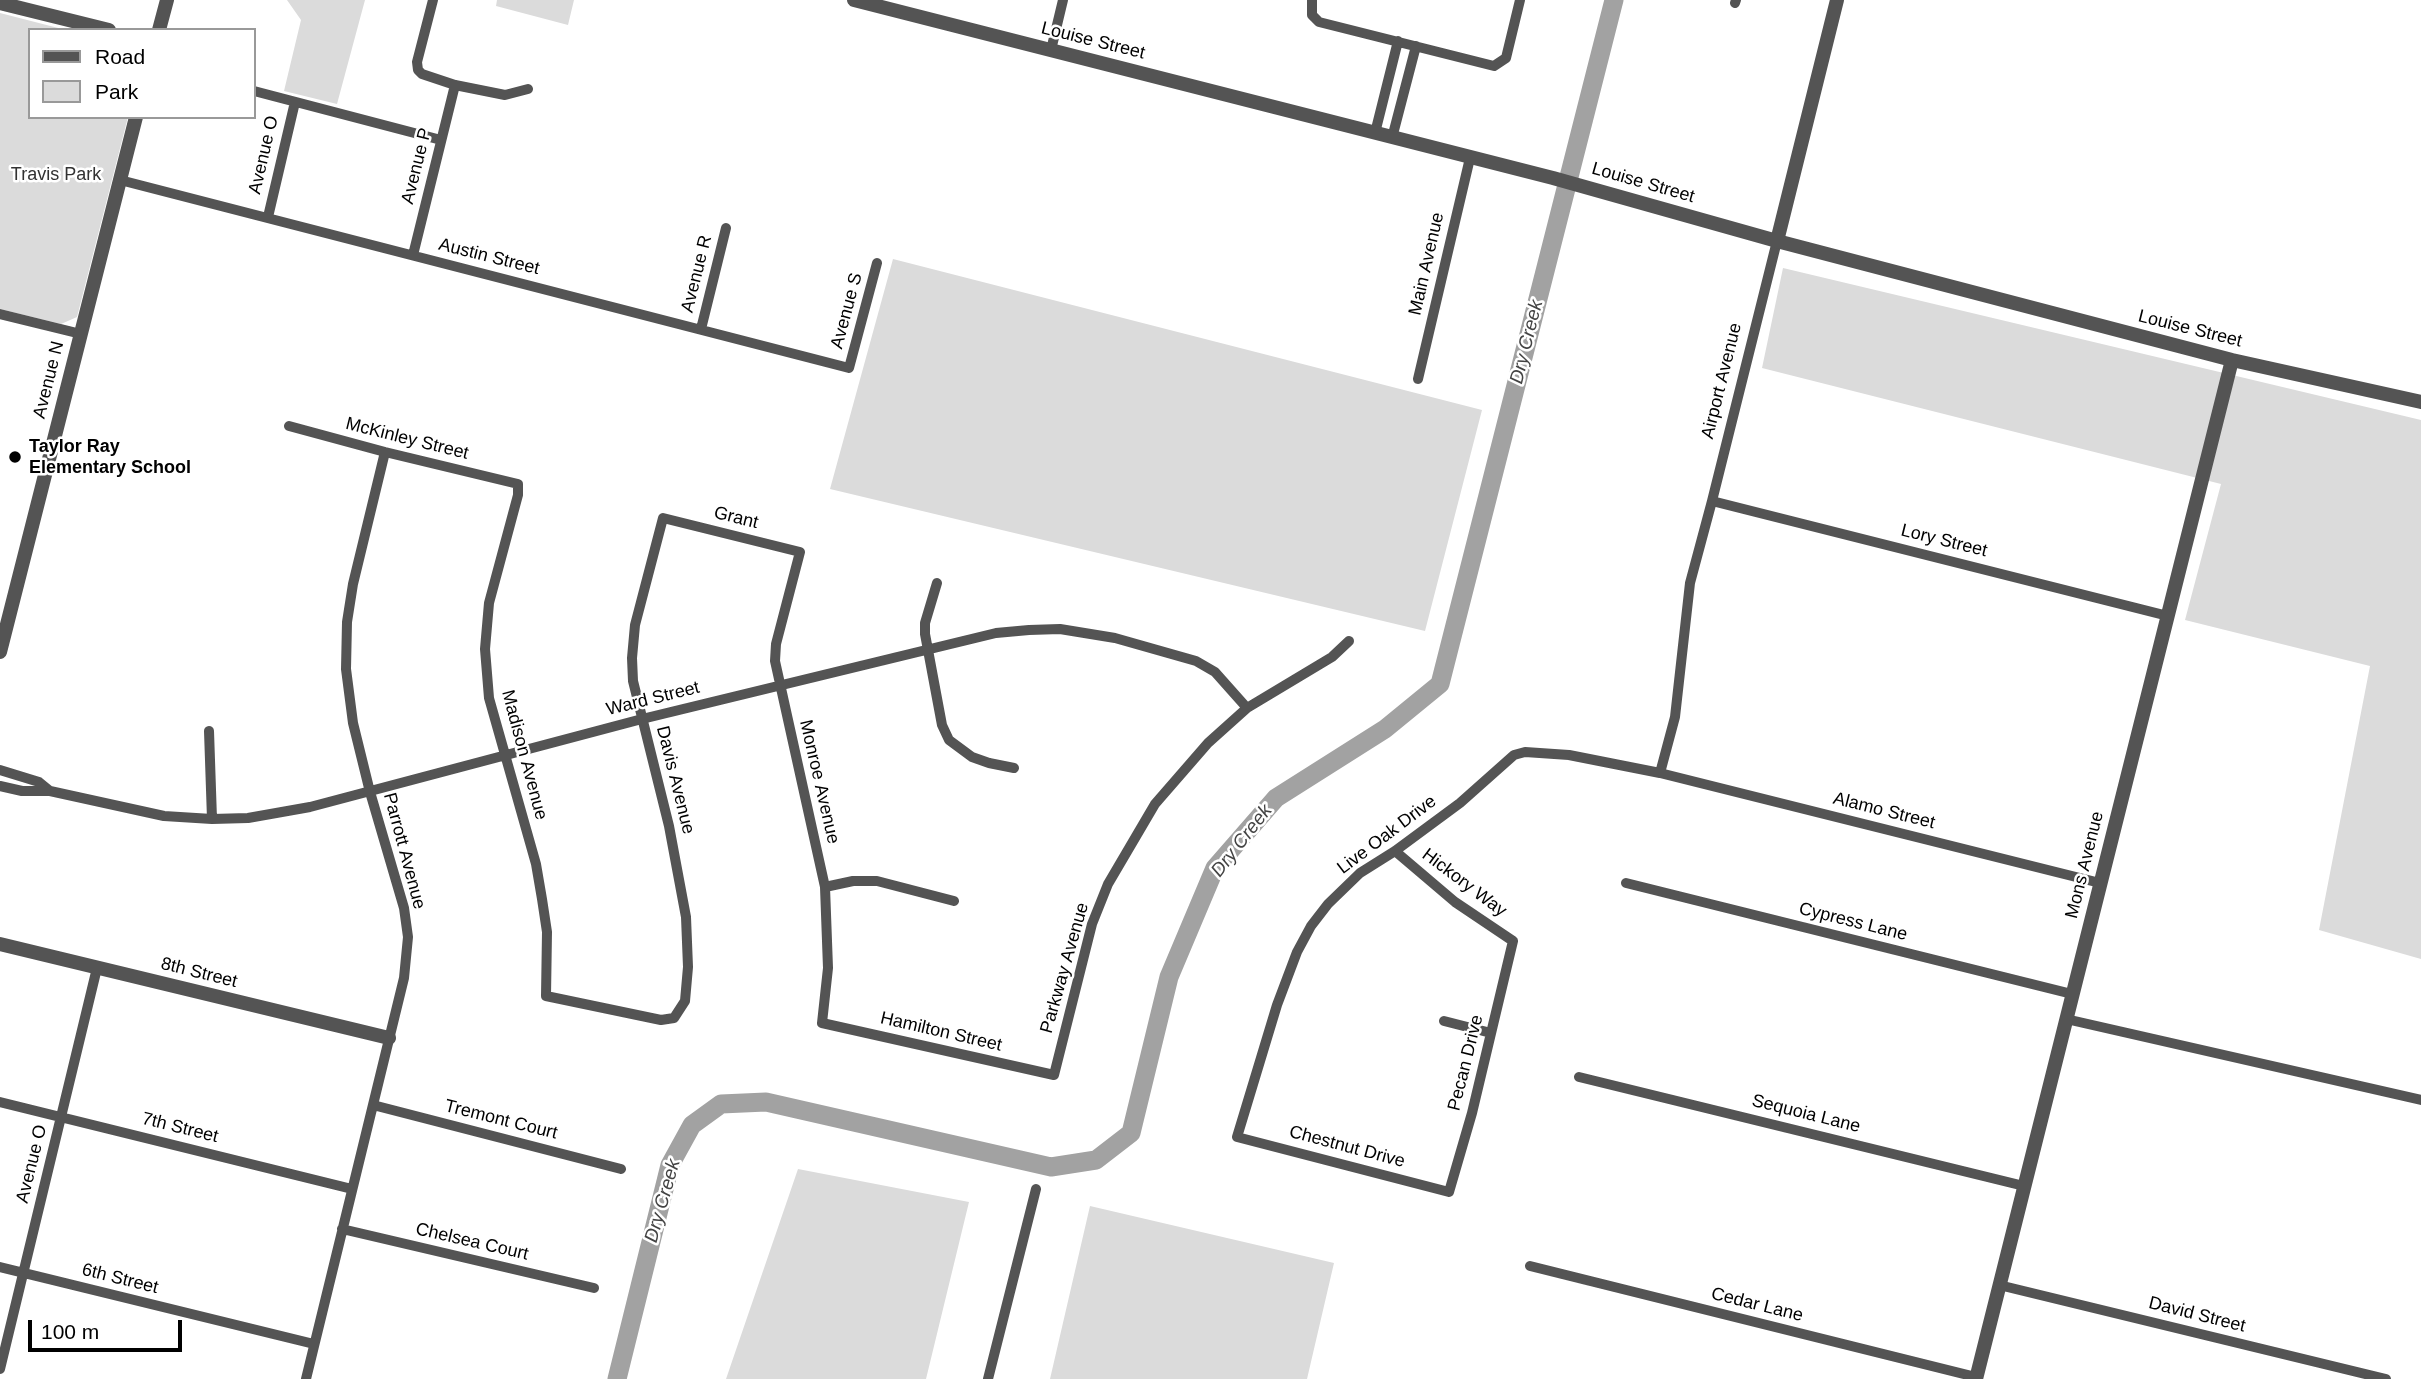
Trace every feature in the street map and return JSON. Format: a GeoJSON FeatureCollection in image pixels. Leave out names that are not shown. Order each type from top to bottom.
{"type":"FeatureCollection","features":[{"type":"Feature","properties":{"kind":"street"},"geometry":{"type":"LineString","coordinates":[[160,28],[167,0]]}},
{"type":"Feature","properties":{"kind":"street"},"geometry":{"type":"LineString","coordinates":[[433,0],[417,62],[418,70],[422,74],[455,85],[505,95],[528,89]]}},
{"type":"Feature","properties":{"kind":"street","name":"Louise Street"},"geometry":{"type":"LineString","coordinates":[[854,0],[1553,178],[1777,241],[2232,360],[2421,402]]}},
{"type":"Feature","properties":{"kind":"street"},"geometry":{"type":"LineString","coordinates":[[1051,50],[1063,0]]}},
{"type":"Feature","properties":{"kind":"street"},"geometry":{"type":"LineString","coordinates":[[1312,0],[1312,15],[1320,22],[1494,66],[1506,58],[1520,0]]}},
{"type":"Feature","properties":{"kind":"street","name":"Airport Avenue"},"geometry":{"type":"LineString","coordinates":[[1660,773],[1675,717],[1689,583],[1712,501],[1837,0]]}},
{"type":"Feature","properties":{"kind":"street"},"geometry":{"type":"LineString","coordinates":[[0,3],[101,28]]}},
{"type":"Feature","properties":{"kind":"street"},"geometry":{"type":"LineString","coordinates":[[1375,133],[1398,41]]}},
{"type":"Feature","properties":{"kind":"street"},"geometry":{"type":"LineString","coordinates":[[1392,138],[1416,46]]}},
{"type":"Feature","properties":{"kind":"street","name":"Avenue P"},"geometry":{"type":"LineString","coordinates":[[413,255],[455,85]]}},
{"type":"Feature","properties":{"kind":"street"},"geometry":{"type":"LineString","coordinates":[[256,92],[440,140]]}},
{"type":"Feature","properties":{"kind":"street","name":"Avenue O"},"geometry":{"type":"LineString","coordinates":[[268,217],[295,102]]}},
{"type":"Feature","properties":{"kind":"street","name":"Avenue N"},"geometry":{"type":"LineString","coordinates":[[0,652],[135,119]]}},
{"type":"Feature","properties":{"kind":"street","name":"Main Avenue"},"geometry":{"type":"LineString","coordinates":[[1419,379],[1470,158]]}},
{"type":"Feature","properties":{"kind":"street","name":"Austin Street"},"geometry":{"type":"LineString","coordinates":[[120,180],[849,368]]}},
{"type":"Feature","properties":{"kind":"street","name":"Avenue R"},"geometry":{"type":"LineString","coordinates":[[701,329],[726,228]]}},
{"type":"Feature","properties":{"kind":"street","name":"Avenue S"},"geometry":{"type":"LineString","coordinates":[[849,368],[877,263]]}},
{"type":"Feature","properties":{"kind":"street"},"geometry":{"type":"LineString","coordinates":[[0,314],[81,334]]}},
{"type":"Feature","properties":{"kind":"street","name":"Mons Avenue"},"geometry":{"type":"LineString","coordinates":[[1976,1378],[2232,360]]}},
{"type":"Feature","properties":{"kind":"street","name":"McKinley Street"},"geometry":{"type":"LineString","coordinates":[[289,426],[518,484]]}},
{"type":"Feature","properties":{"kind":"street","name":"Parrott Avenue"},"geometry":{"type":"LineString","coordinates":[[306,1379],[404,978],[408,937],[404,908],[353,723],[346,669],[352,584],[385,452]]}},
{"type":"Feature","properties":{"kind":"street","name":"Madison Avenue"},"geometry":{"type":"LineString","coordinates":[[518,484],[518,495],[485,626],[489,698],[536,864],[542,899],[547,932],[546,996]]}},
{"type":"Feature","properties":{"kind":"street","name":"Lory Street"},"geometry":{"type":"LineString","coordinates":[[1712,501],[2168,616]]}},
{"type":"Feature","properties":{"kind":"street","name":"Grant"},"geometry":{"type":"LineString","coordinates":[[663,518],[800,552]]}},
{"type":"Feature","properties":{"kind":"street","name":"Davis Avenue"},"geometry":{"type":"LineString","coordinates":[[546,996],[661,1020],[674,1018],[685,1001],[688,967],[686,917],[669,826],[633,681],[632,642],[663,518]]}},
{"type":"Feature","properties":{"kind":"street","name":"Monroe Avenue"},"geometry":{"type":"LineString","coordinates":[[800,552],[776,644],[775,662],[825,887],[828,968],[822,1023]]}},
{"type":"Feature","properties":{"kind":"street"},"geometry":{"type":"LineString","coordinates":[[937,583],[925,623],[927,650],[942,725],[949,740],[972,757],[1014,768]]}},
{"type":"Feature","properties":{"kind":"street","name":"Ward Street"},"geometry":{"type":"LineString","coordinates":[[0,786],[22,791],[50,791],[164,816],[248,818],[370,792],[642,719],[996,633],[1029,630],[1060,629],[1115,638],[1196,661],[1215,673],[1247,708]]}},
{"type":"Feature","properties":{"kind":"street","name":"Parkway Avenue"},"geometry":{"type":"LineString","coordinates":[[1054,1075],[1092,924],[1108,884],[1163,794],[1208,743],[1247,708],[1332,657],[1349,640]]}},
{"type":"Feature","properties":{"kind":"street"},"geometry":{"type":"LineString","coordinates":[[209,731],[212,819]]}},
{"type":"Feature","properties":{"kind":"street","name":"Live Oak Drive"},"geometry":{"type":"LineString","coordinates":[[1237,1137],[1277,1005],[1297,951],[1328,904],[1360,873],[1460,803],[1514,755],[1525,752],[1569,755],[1660,773]]}},
{"type":"Feature","properties":{"kind":"street","name":"Ward Street"},"geometry":{"type":"LineString","coordinates":[[0,771],[39,782],[50,791]]}},
{"type":"Feature","properties":{"kind":"street","name":"Alamo Street"},"geometry":{"type":"LineString","coordinates":[[1660,773],[2101,883]]}},
{"type":"Feature","properties":{"kind":"street","name":"Hickory Way"},"geometry":{"type":"LineString","coordinates":[[1395,851],[1455,902],[1513,941]]}},
{"type":"Feature","properties":{"kind":"street"},"geometry":{"type":"LineString","coordinates":[[825,887],[853,881],[877,881],[954,901]]}},
{"type":"Feature","properties":{"kind":"street","name":"Cypress Lane"},"geometry":{"type":"LineString","coordinates":[[1626,883],[2073,995]]}},
{"type":"Feature","properties":{"kind":"street","name":"Pecan Drive"},"geometry":{"type":"LineString","coordinates":[[1449,1192],[1472,1113],[1513,941]]}},
{"type":"Feature","properties":{"kind":"street","name":"8th Street"},"geometry":{"type":"LineString","coordinates":[[0,944],[389,1038]]}},
{"type":"Feature","properties":{"kind":"street","name":"Avenue O"},"geometry":{"type":"LineString","coordinates":[[0,1369],[97,968]]}},
{"type":"Feature","properties":{"kind":"street"},"geometry":{"type":"LineString","coordinates":[[2066,1019],[2421,1100]]}},
{"type":"Feature","properties":{"kind":"street"},"geometry":{"type":"LineString","coordinates":[[1444,1021],[1491,1033]]}},
{"type":"Feature","properties":{"kind":"street","name":"Hamilton Street"},"geometry":{"type":"LineString","coordinates":[[822,1023],[1054,1075]]}},
{"type":"Feature","properties":{"kind":"street","name":"Sequoia Lane"},"geometry":{"type":"LineString","coordinates":[[1579,1077],[2024,1186]]}},
{"type":"Feature","properties":{"kind":"street","name":"7th Street"},"geometry":{"type":"LineString","coordinates":[[0,1102],[352,1189]]}},
{"type":"Feature","properties":{"kind":"street","name":"Tremont Court"},"geometry":{"type":"LineString","coordinates":[[373,1105],[621,1169]]}},
{"type":"Feature","properties":{"kind":"street","name":"Chestnut Drive"},"geometry":{"type":"LineString","coordinates":[[1237,1137],[1449,1192]]}},
{"type":"Feature","properties":{"kind":"street"},"geometry":{"type":"LineString","coordinates":[[988,1379],[1036,1189]]}},
{"type":"Feature","properties":{"kind":"street","name":"Chelsea Court"},"geometry":{"type":"LineString","coordinates":[[342,1229],[594,1288]]}},
{"type":"Feature","properties":{"kind":"street","name":"Cedar Lane"},"geometry":{"type":"LineString","coordinates":[[1530,1266],[1976,1378]]}},
{"type":"Feature","properties":{"kind":"street","name":"6th Street"},"geometry":{"type":"LineString","coordinates":[[0,1267],[314,1344]]}},
{"type":"Feature","properties":{"kind":"street","name":"David Street"},"geometry":{"type":"LineString","coordinates":[[1999,1285],[2386,1379]]}},
{"type":"Feature","properties":{"kind":"green space"},"geometry":{"type":"Polygon","coordinates":[[[287,0],[365,0],[337,104],[284,91],[301,20],[287,0]]]}},
{"type":"Feature","properties":{"kind":"green space"},"geometry":{"type":"Polygon","coordinates":[[[497,0],[574,0],[568,25],[496,6],[497,0]]]}},
{"type":"Feature","properties":{"kind":"green space","name":"Travis Park"},"geometry":{"type":"Polygon","coordinates":[[[0,13],[58,28],[28,28],[28,119],[127,119],[77,317],[61,324],[0,309],[0,13]]]}},
{"type":"Feature","properties":{"kind":"green space"},"geometry":{"type":"Polygon","coordinates":[[[893,259],[1482,410],[1425,631],[830,489],[893,259]]]}},
{"type":"Feature","properties":{"kind":"green space"},"geometry":{"type":"Polygon","coordinates":[[[1783,268],[2421,420],[2421,959],[2319,930],[2370,666],[2185,620],[2221,484],[1762,368],[1783,268]]]}},
{"type":"Feature","properties":{"kind":"green space"},"geometry":{"type":"Polygon","coordinates":[[[798,1169],[969,1202],[926,1379],[726,1379],[798,1169]]]}},
{"type":"Feature","properties":{"kind":"green space"},"geometry":{"type":"Polygon","coordinates":[[[1090,1206],[1334,1263],[1307,1379],[1050,1379],[1090,1206]]]}},
{"type":"Feature","properties":{"kind":"waterway","name":"Dry Creek"},"geometry":{"type":"LineString","coordinates":[[617,1379],[670,1165],[692,1125],[721,1104],[766,1102],[1051,1167],[1096,1160],[1131,1133],[1169,977],[1215,868],[1276,798],[1385,729],[1440,684],[1614,0]]}},
{"type":"Feature","properties":{"kind":"place","name":"Taylor Ray Elementary School"},"geometry":{"type":"Point","coordinates":[15,457]}}]}
